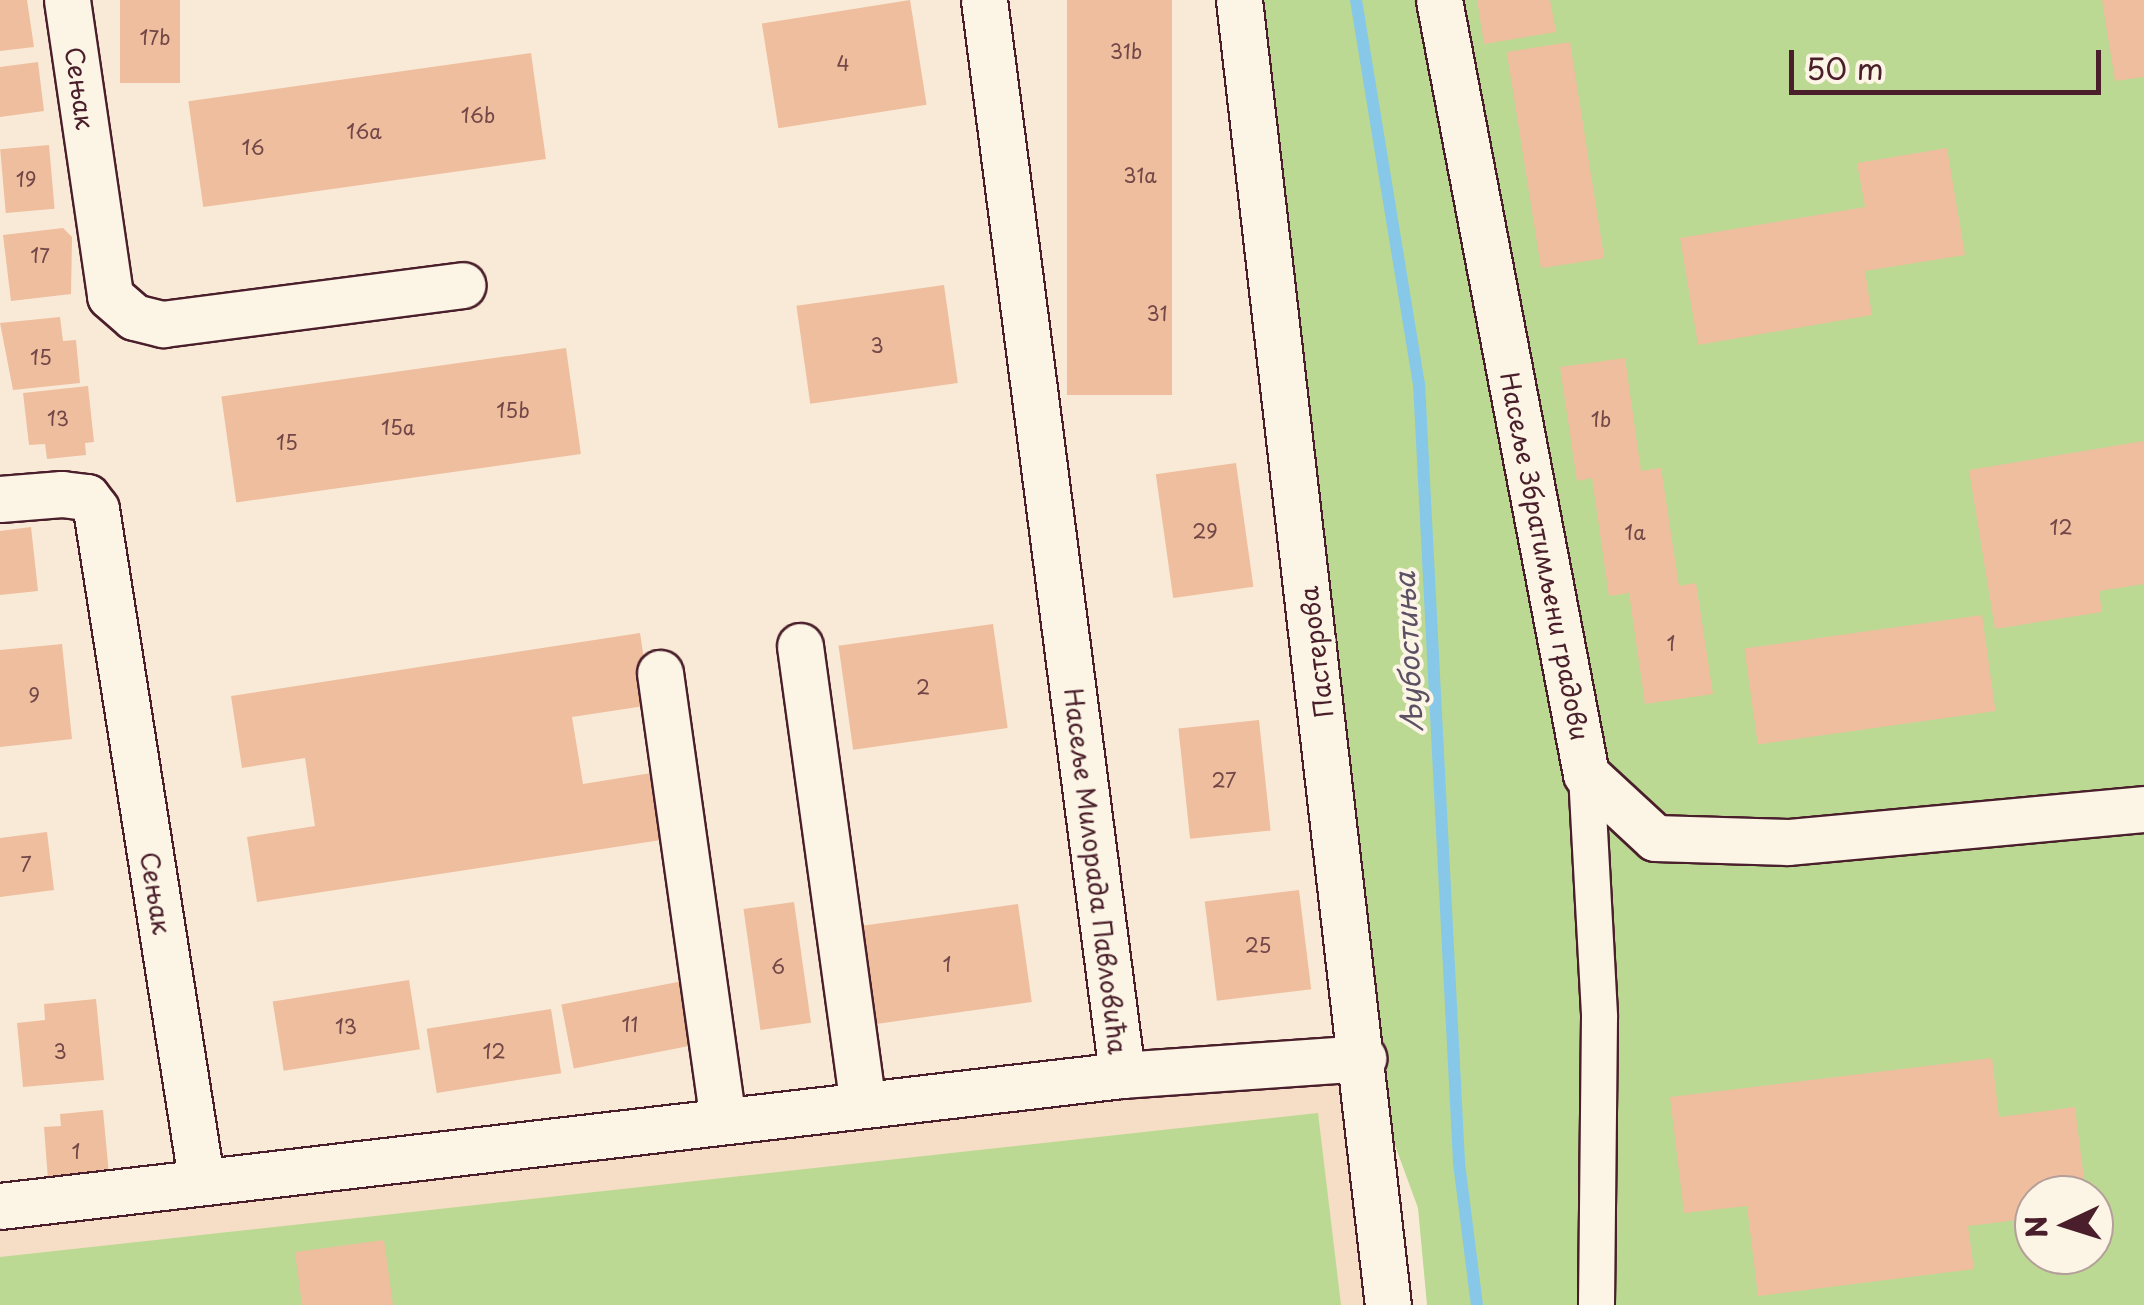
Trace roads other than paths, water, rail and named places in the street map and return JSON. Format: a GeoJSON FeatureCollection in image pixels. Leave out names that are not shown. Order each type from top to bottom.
{"type":"FeatureCollection","features":[{"type":"Feature","properties":{"kind":"street","name":"Сењак"},"geometry":{"type":"LineString","coordinates":[[67,0],[110,296],[134,317],[163,324],[462,284]]}},
{"type":"Feature","properties":{"kind":"street","name":"Насеље Милорада Павловића"},"geometry":{"type":"LineString","coordinates":[[201,1178],[1122,1074],[984,0]]}},
{"type":"Feature","properties":{"kind":"street","name":"Пастерова"},"geometry":{"type":"LineString","coordinates":[[1238,0],[1363,1058],[1388,1305]]}},
{"type":"Feature","properties":{"kind":"street","name":"Насеље Збратимљени градови"},"geometry":{"type":"LineString","coordinates":[[1439,0],[1586,774],[1655,838],[1788,842],[2144,809]]}},
{"type":"Feature","properties":{"kind":"street","name":"Сењак"},"geometry":{"type":"LineString","coordinates":[[0,499],[62,494],[87,497],[96,509],[201,1178]]}},
{"type":"Feature","properties":{"kind":"street"},"geometry":{"type":"LineString","coordinates":[[800,646],[863,1104]]}},
{"type":"Feature","properties":{"kind":"street"},"geometry":{"type":"LineString","coordinates":[[660,673],[722,1120]]}},
{"type":"Feature","properties":{"kind":"street"},"geometry":{"type":"LineString","coordinates":[[1586,774],[1598,1017],[1596,1305]]}},
{"type":"Feature","properties":{"kind":"street"},"geometry":{"type":"LineString","coordinates":[[1122,1074],[1363,1058]]}},
{"type":"Feature","properties":{"kind":"street"},"geometry":{"type":"LineString","coordinates":[[0,1206],[201,1178]]}},
{"type":"Feature","properties":{"kind":"waterway","name":"Љубостиња"},"geometry":{"type":"LineString","coordinates":[[1356,0],[1419,383],[1459,1163],[1477,1305]]}}]}
